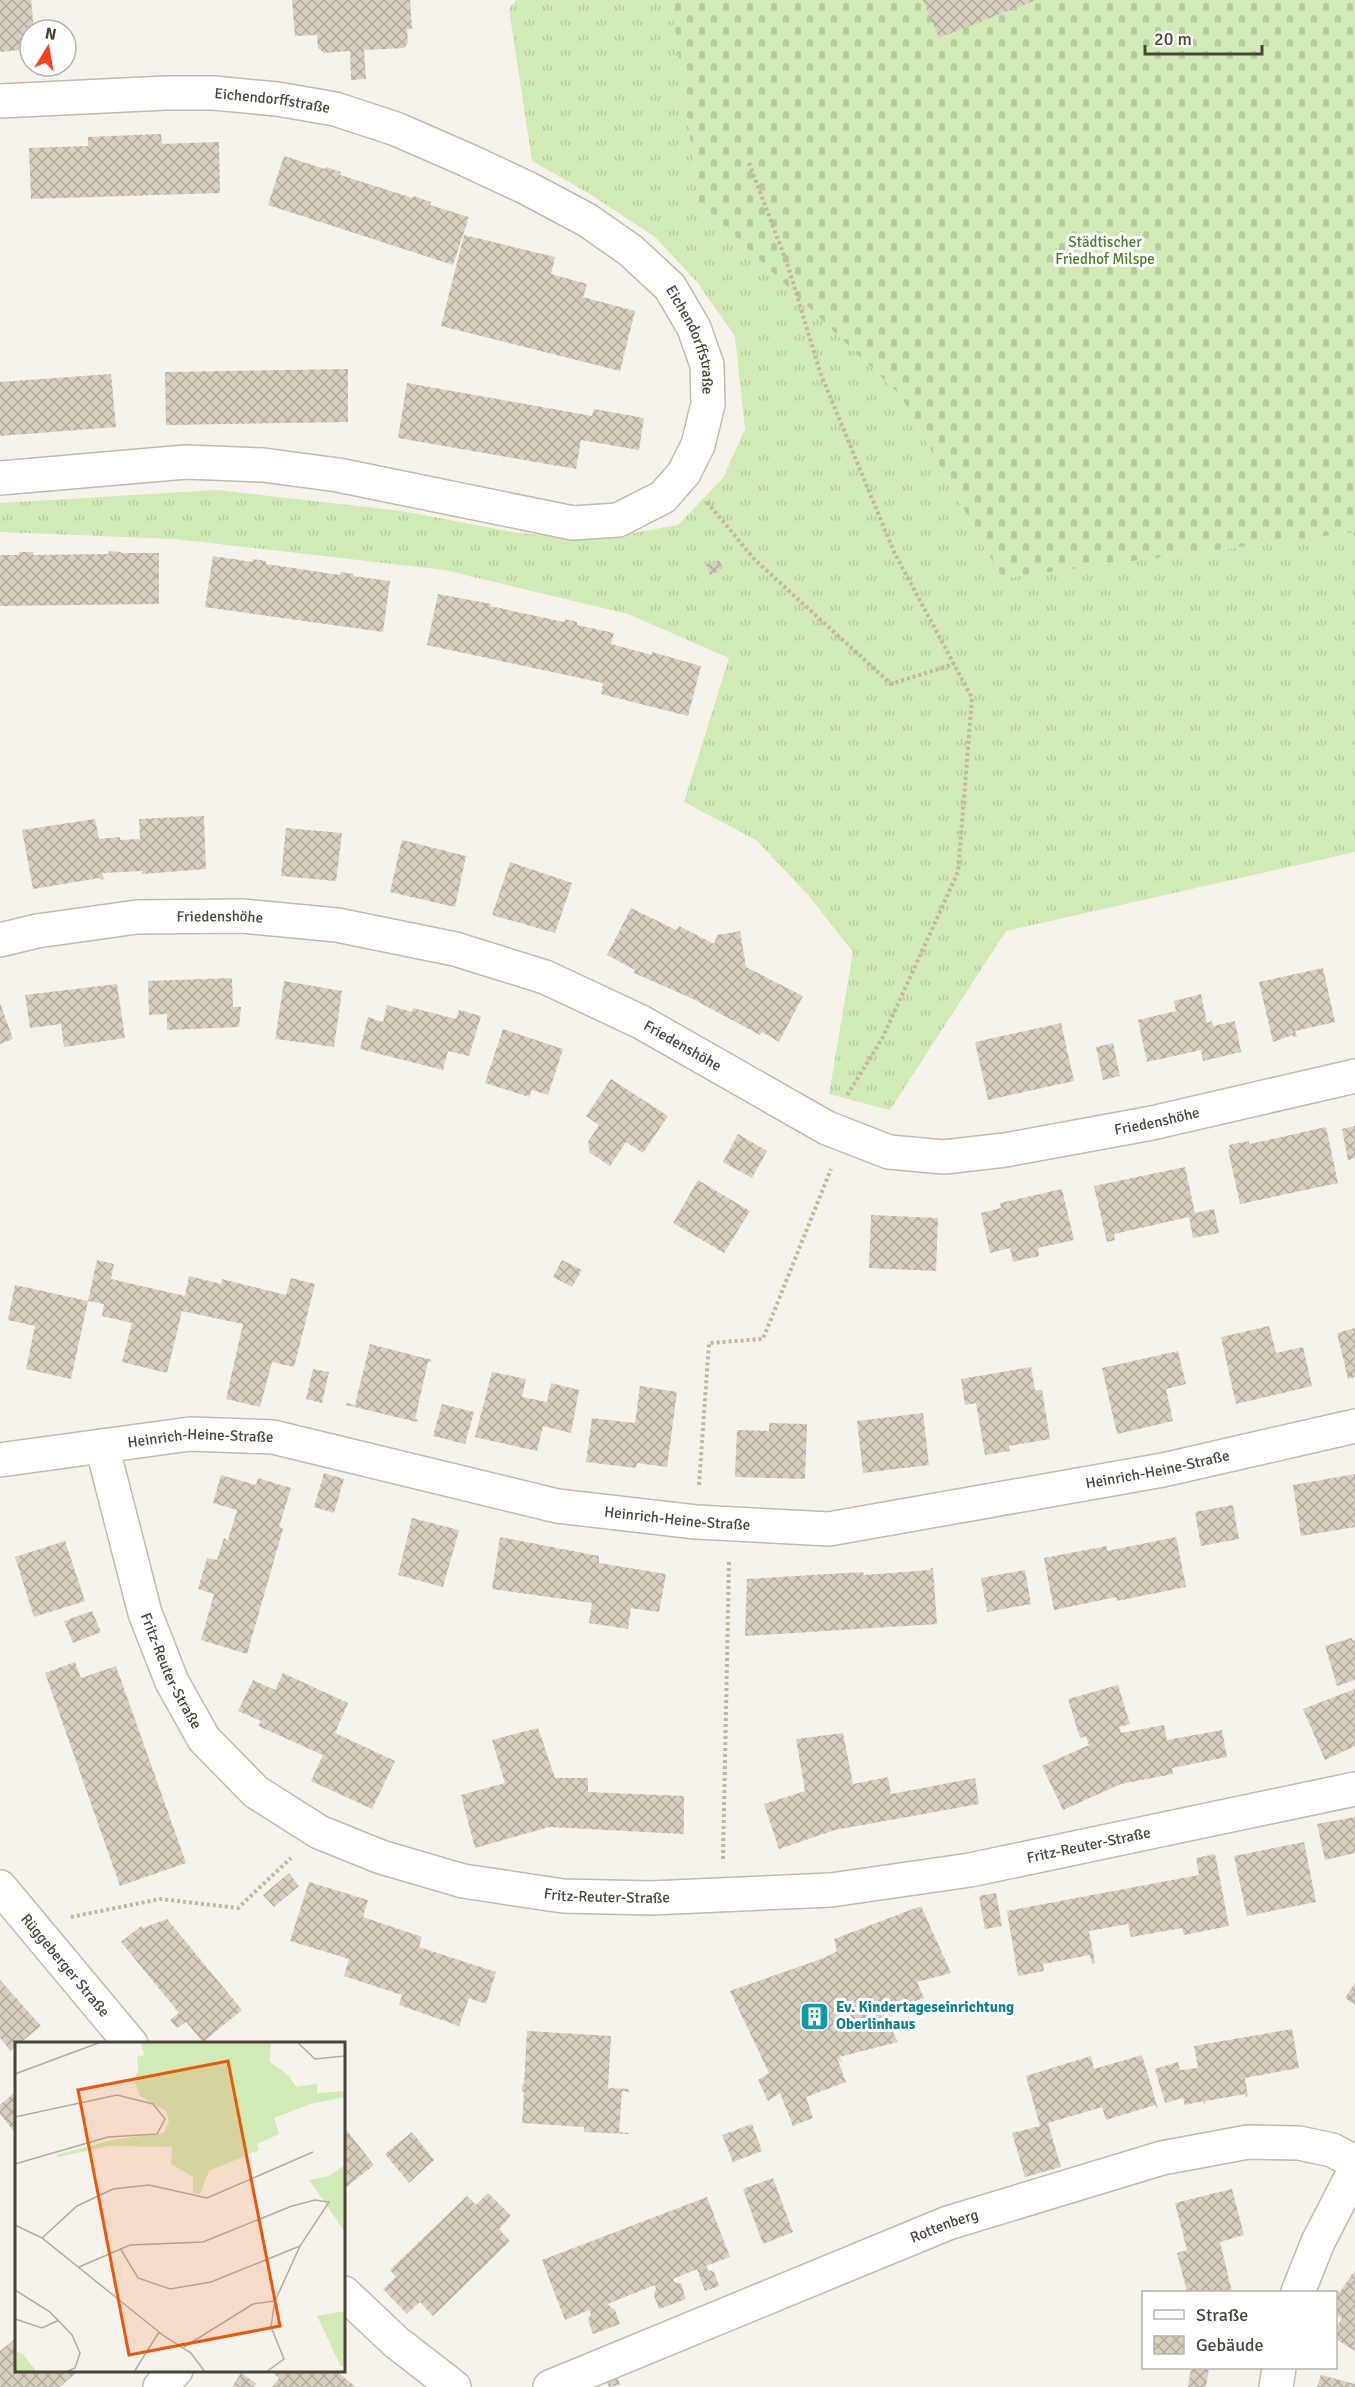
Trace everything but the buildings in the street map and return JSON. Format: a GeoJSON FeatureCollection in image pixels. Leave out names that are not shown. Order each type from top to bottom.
{"type":"FeatureCollection","features":[{"type":"Feature","properties":{"kind":"street","name":"Eichendorffstraße"},"geometry":{"type":"LineString","coordinates":[[0,101],[213,93],[277,99],[336,109],[396,129],[527,188],[587,220],[630,250],[670,287],[694,328],[707,365],[708,404],[698,445],[684,473],[663,498],[618,520],[573,523],[338,475],[263,465],[186,462],[0,478]]}},
{"type":"Feature","properties":{"kind":"street","name":"Friedenshöhe"},"geometry":{"type":"LineString","coordinates":[[0,940],[37,931],[137,917],[242,916],[337,925],[455,949],[545,977],[641,1022],[836,1131],[889,1152],[945,1157],[1005,1150],[1152,1123],[1355,1076]]}},
{"type":"Feature","properties":{"kind":"street","name":"Heinrich-Heine-Straße"},"geometry":{"type":"LineString","coordinates":[[0,1460],[190,1434],[273,1437],[557,1506],[696,1522],[829,1529],[1163,1470],[1355,1426]]}},
{"type":"Feature","properties":{"kind":"street","name":"Fritz-Reuter-Straße"},"geometry":{"type":"LineString","coordinates":[[102,1446],[145,1613],[172,1682],[204,1739],[256,1792],[320,1832],[381,1857],[464,1881],[563,1896],[651,1898],[831,1890],[970,1870],[1355,1789]]}},
{"type":"Feature","properties":{"kind":"street","name":"Rüggeberger Straße"},"geometry":{"type":"LineString","coordinates":[[0,1887],[130,2042]]}},
{"type":"Feature","properties":{"kind":"street","name":"Rottenberg"},"geometry":{"type":"LineString","coordinates":[[550,2387],[948,2223],[1162,2158],[1248,2142],[1310,2145],[1332,2150],[1355,2162]]}},
{"type":"Feature","properties":{"kind":"street"},"geometry":{"type":"LineString","coordinates":[[1298,2291],[1318,2242],[1355,2169]]}},
{"type":"Feature","properties":{"kind":"street"},"geometry":{"type":"LineString","coordinates":[[345,2294],[396,2342],[454,2387]]}},
{"type":"Feature","properties":{"kind":"street"},"geometry":{"type":"LineString","coordinates":[[1276,2387],[1279,2369]]}},
{"type":"Feature","properties":{"kind":"street"},"geometry":{"type":"LineString","coordinates":[[160,2387],[174,2372]]}},
{"type":"Feature","properties":{"kind":"path"},"geometry":{"type":"LineString","coordinates":[[696,1522],[709,1343],[763,1339],[836,1131],[882,1039],[958,872],[972,698],[894,552],[820,372],[788,266],[749,163]]}},
{"type":"Feature","properties":{"kind":"path"},"geometry":{"type":"LineString","coordinates":[[684,473],[755,560],[891,684],[954,664]]}},
{"type":"Feature","properties":{"kind":"path"},"geometry":{"type":"LineString","coordinates":[[722,1896],[730,1524]]}},
{"type":"Feature","properties":{"kind":"path"},"geometry":{"type":"LineString","coordinates":[[32,1925],[160,1899],[237,1908],[320,1832]]}},
{"type":"Feature","properties":{"kind":"green space"},"geometry":{"type":"Polygon","coordinates":[[[516,0],[671,0],[699,202],[901,396],[1002,578],[1355,532],[1355,852],[1006,931],[890,1110],[829,1094],[853,952],[808,895],[756,840],[684,802],[729,658],[628,614],[445,570],[175,539],[0,532],[0,503],[217,490],[402,511],[518,533],[599,539],[678,525],[723,478],[745,429],[735,336],[697,282],[655,237],[590,194],[532,161],[509,9],[516,0]]]}},
{"type":"Feature","properties":{"kind":"green space","name":"Städtischer Friedhof Milspe"},"geometry":{"type":"Polygon","coordinates":[[[671,0],[1355,0],[1355,532],[1002,578],[901,396],[699,202],[671,0]]]}},
{"type":"Feature","properties":{"kind":"place","name":"Ev. Kindertageseinrichtung Oberlinhaus"},"geometry":{"type":"Point","coordinates":[815,2016]}}]}
